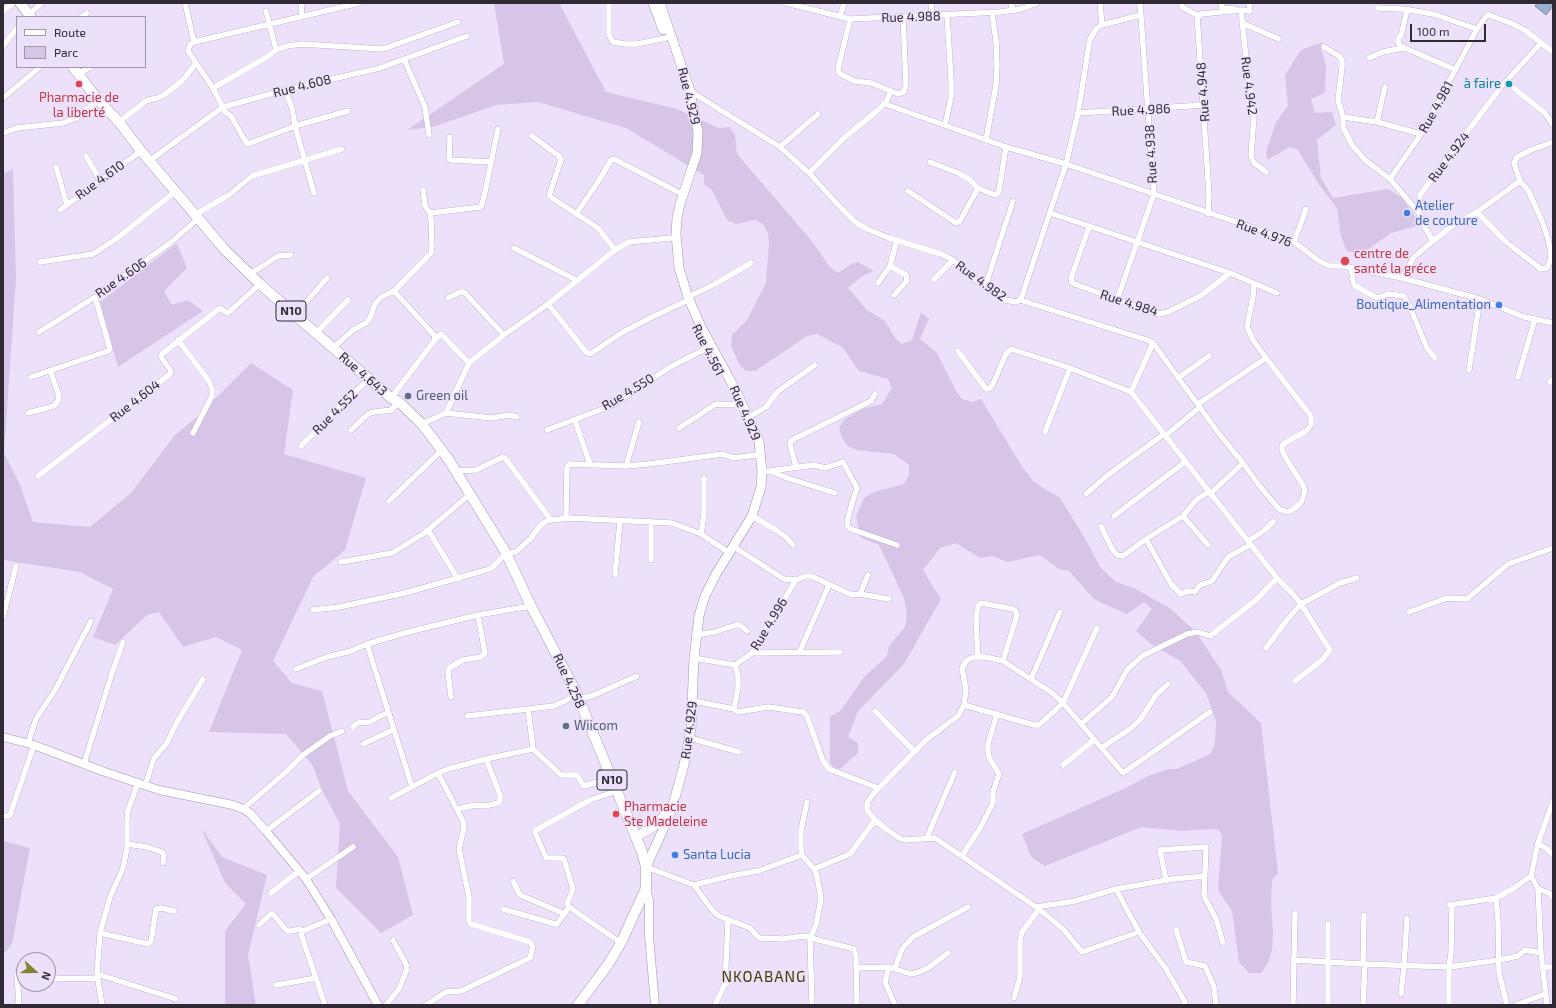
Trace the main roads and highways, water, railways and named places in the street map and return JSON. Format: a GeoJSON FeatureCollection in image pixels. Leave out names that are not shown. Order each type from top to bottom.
{"type":"FeatureCollection","features":[{"type":"Feature","properties":{"kind":"highway"},"geometry":{"type":"LineString","coordinates":[[20,3],[29,16]]}},
{"type":"Feature","properties":{"kind":"highway","name":"Rue 4.643"},"geometry":{"type":"LineString","coordinates":[[76,70],[98,100],[119,122],[141,151],[225,250],[295,315],[422,424],[442,450],[506,553]]}},
{"type":"Feature","properties":{"kind":"highway","name":"Rue 4.258"},"geometry":{"type":"LineString","coordinates":[[506,553],[531,606],[578,696],[636,837],[646,867],[646,888],[621,943],[607,966],[578,1005]]}},
{"type":"Feature","properties":{"kind":"main road","name":"Rue 4.561"},"geometry":{"type":"LineString","coordinates":[[636,837],[646,832],[659,822],[664,816],[671,798],[679,770],[688,718],[690,647],[696,609],[706,583],[730,548],[745,520],[753,498],[756,480],[756,455],[751,434],[707,348],[678,283],[674,269],[671,238],[673,212],[678,192],[692,152],[692,128],[684,91],[653,3]]}},
{"type":"Feature","properties":{"kind":"main road","name":"Rue 4.929"},"geometry":{"type":"LineString","coordinates":[[646,867],[671,812],[690,738],[696,635],[699,616],[705,596],[730,548],[752,516],[766,471],[759,441],[749,417],[686,299],[679,268],[676,234],[680,204],[698,142],[696,115],[690,91],[660,3]]}},
{"type":"Feature","properties":{"kind":"water"},"geometry":{"type":"Polygon","coordinates":[[[1537,3],[1553,3],[1553,6],[1546,15],[1535,6],[1537,3]]]}},
{"type":"Feature","properties":{"kind":"place","name":"Pharmacie de la liberté"},"geometry":{"type":"Point","coordinates":[79,84]}},
{"type":"Feature","properties":{"kind":"place","name":"à faire"},"geometry":{"type":"Point","coordinates":[1509,84]}},
{"type":"Feature","properties":{"kind":"place","name":"Atelier de couture"},"geometry":{"type":"Point","coordinates":[1407,213]}},
{"type":"Feature","properties":{"kind":"place","name":"centre de santé la gréce"},"geometry":{"type":"Point","coordinates":[1345,261]}},
{"type":"Feature","properties":{"kind":"place","name":"Boutique_Alimentation"},"geometry":{"type":"Point","coordinates":[1499,305]}},
{"type":"Feature","properties":{"kind":"place","name":"Green oil"},"geometry":{"type":"Point","coordinates":[408,396]}},
{"type":"Feature","properties":{"kind":"place","name":"Wiicom"},"geometry":{"type":"Point","coordinates":[566,726]}},
{"type":"Feature","properties":{"kind":"place","name":"Pharmacie Ste Madeleine"},"geometry":{"type":"Point","coordinates":[616,814]}},
{"type":"Feature","properties":{"kind":"place","name":"Santa Lucia"},"geometry":{"type":"Point","coordinates":[675,855]}},
{"type":"Feature","properties":{"kind":"district","name":"NKOABANG"},"geometry":{"type":"Point","coordinates":[764,977]}}]}
